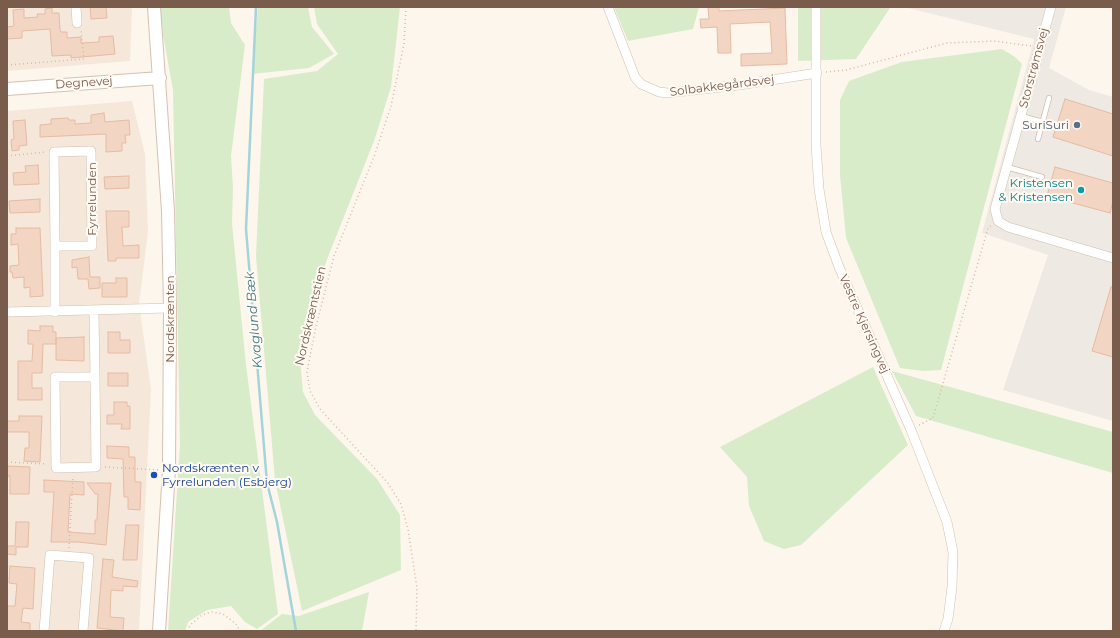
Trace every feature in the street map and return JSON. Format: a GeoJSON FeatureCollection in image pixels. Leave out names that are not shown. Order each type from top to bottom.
{"type":"FeatureCollection","features":[{"type":"Feature","properties":{"kind":"street"},"geometry":{"type":"LineString","coordinates":[[76,7],[77,23]]}},
{"type":"Feature","properties":{"kind":"street","name":"Nordskrænten"},"geometry":{"type":"LineString","coordinates":[[154,7],[168,211],[170,308],[169,470],[159,631]]}},
{"type":"Feature","properties":{"kind":"street","name":"Solbakkegårdsvej"},"geometry":{"type":"LineString","coordinates":[[608,7],[635,77],[641,84],[659,92],[668,93],[739,85],[816,73]]}},
{"type":"Feature","properties":{"kind":"street","name":"Vestre Kjersingvej"},"geometry":{"type":"LineString","coordinates":[[816,7],[816,145],[819,189],[826,232],[839,267],[911,430],[947,522],[953,552],[952,587],[948,619],[944,631]]}},
{"type":"Feature","properties":{"kind":"street","name":"Storstrømsvej"},"geometry":{"type":"LineString","coordinates":[[998,221],[995,209],[1051,7]]}},
{"type":"Feature","properties":{"kind":"street","name":"Degnevej"},"geometry":{"type":"LineString","coordinates":[[7,89],[160,78]]}},
{"type":"Feature","properties":{"kind":"street","name":"Fyrrelunden"},"geometry":{"type":"LineString","coordinates":[[54,152],[91,151],[92,230],[92,246],[55,246]]}},
{"type":"Feature","properties":{"kind":"street"},"geometry":{"type":"LineString","coordinates":[[54,152],[55,312]]}},
{"type":"Feature","properties":{"kind":"street"},"geometry":{"type":"LineString","coordinates":[[998,221],[1008,227],[1113,258]]}},
{"type":"Feature","properties":{"kind":"street"},"geometry":{"type":"LineString","coordinates":[[7,312],[170,308]]}},
{"type":"Feature","properties":{"kind":"street"},"geometry":{"type":"LineString","coordinates":[[94,311],[95,377],[96,468],[56,468],[55,377],[95,377]]}},
{"type":"Feature","properties":{"kind":"street"},"geometry":{"type":"LineString","coordinates":[[44,631],[50,555],[89,558],[83,631]]}},
{"type":"Feature","properties":{"kind":"lane"},"geometry":{"type":"LineString","coordinates":[[1038,139],[1049,98]]}},
{"type":"Feature","properties":{"kind":"lane"},"geometry":{"type":"LineString","coordinates":[[1021,116],[1043,122]]}},
{"type":"Feature","properties":{"kind":"lane"},"geometry":{"type":"LineString","coordinates":[[1007,167],[1042,178]]}},
{"type":"Feature","properties":{"kind":"path","name":"Nordskræntstien"},"geometry":{"type":"LineString","coordinates":[[406,7],[403,50],[391,106],[375,154],[334,256],[313,339],[307,372],[310,391],[320,409],[387,482],[401,504],[408,529],[417,588],[416,631]]}},
{"type":"Feature","properties":{"kind":"path"},"geometry":{"type":"LineString","coordinates":[[7,65],[84,59],[81,26],[77,23]]}},
{"type":"Feature","properties":{"kind":"path"},"geometry":{"type":"LineString","coordinates":[[816,73],[846,70],[947,43],[994,42],[1040,47]]}},
{"type":"Feature","properties":{"kind":"path"},"geometry":{"type":"LineString","coordinates":[[7,156],[54,152]]}},
{"type":"Feature","properties":{"kind":"path"},"geometry":{"type":"LineString","coordinates":[[911,430],[933,418],[988,228],[998,221]]}},
{"type":"Feature","properties":{"kind":"path"},"geometry":{"type":"LineString","coordinates":[[7,462],[47,464],[56,468]]}},
{"type":"Feature","properties":{"kind":"path"},"geometry":{"type":"LineString","coordinates":[[69,557],[74,468]]}},
{"type":"Feature","properties":{"kind":"path"},"geometry":{"type":"LineString","coordinates":[[96,468],[169,470]]}},
{"type":"Feature","properties":{"kind":"path"},"geometry":{"type":"LineString","coordinates":[[188,631],[190,625],[202,615],[212,612],[223,614],[236,624],[240,631]]}},
{"type":"Feature","properties":{"kind":"shaded area"},"geometry":{"type":"Polygon","coordinates":[[[7,7],[132,7],[130,61],[7,71],[7,7]]]}},
{"type":"Feature","properties":{"kind":"shaded area"},"geometry":{"type":"Polygon","coordinates":[[[904,7],[1066,7],[1049,68],[1089,90],[1113,97],[1113,421],[1003,390],[1048,255],[982,233],[1034,39],[904,7]]]}},
{"type":"Feature","properties":{"kind":"shaded area"},"geometry":{"type":"Polygon","coordinates":[[[132,101],[145,154],[148,232],[139,304],[151,389],[139,631],[7,631],[7,111],[132,101]]]}},
{"type":"Feature","properties":{"kind":"green space"},"geometry":{"type":"Polygon","coordinates":[[[158,7],[229,7],[231,23],[245,45],[231,156],[233,188],[232,223],[246,365],[278,614],[257,629],[245,622],[231,606],[207,610],[188,622],[185,631],[168,631],[180,445],[173,90],[158,7]]]}},
{"type":"Feature","properties":{"kind":"green space"},"geometry":{"type":"Polygon","coordinates":[[[258,7],[308,7],[312,27],[334,54],[309,68],[252,74],[258,7]]]}},
{"type":"Feature","properties":{"kind":"green space"},"geometry":{"type":"Polygon","coordinates":[[[314,7],[400,7],[391,87],[374,141],[326,262],[300,359],[303,392],[315,415],[377,479],[400,515],[401,570],[302,611],[275,480],[256,256],[264,79],[317,71],[338,54],[317,24],[314,7]]]}},
{"type":"Feature","properties":{"kind":"green space"},"geometry":{"type":"Polygon","coordinates":[[[614,7],[699,7],[693,29],[628,41],[614,7]]]}},
{"type":"Feature","properties":{"kind":"green space"},"geometry":{"type":"Polygon","coordinates":[[[798,7],[890,8],[856,59],[798,61],[798,7]]]}},
{"type":"Feature","properties":{"kind":"green space"},"geometry":{"type":"Polygon","coordinates":[[[1002,49],[1015,57],[1022,64],[941,370],[923,371],[900,368],[846,238],[840,175],[840,100],[849,81],[902,62],[1002,49]]]}},
{"type":"Feature","properties":{"kind":"green space"},"geometry":{"type":"Polygon","coordinates":[[[873,367],[908,445],[801,545],[784,549],[764,541],[749,506],[747,477],[720,447],[873,367]]]}},
{"type":"Feature","properties":{"kind":"green space"},"geometry":{"type":"Polygon","coordinates":[[[892,371],[1113,432],[1113,473],[916,416],[892,371]]]}},
{"type":"Feature","properties":{"kind":"green space"},"geometry":{"type":"Polygon","coordinates":[[[369,592],[362,631],[260,631],[282,614],[299,616],[369,592]]]}},
{"type":"Feature","properties":{"kind":"building"},"geometry":{"type":"Polygon","coordinates":[[[90,7],[106,7],[107,18],[91,19],[90,7]]]}},
{"type":"Feature","properties":{"kind":"building"},"geometry":{"type":"Polygon","coordinates":[[[708,7],[719,7],[719,11],[785,8],[787,64],[741,66],[741,54],[772,53],[770,22],[730,24],[731,53],[718,53],[717,27],[701,28],[700,19],[709,19],[708,7]]]}},
{"type":"Feature","properties":{"kind":"building"},"geometry":{"type":"Polygon","coordinates":[[[52,8],[52,13],[59,13],[60,30],[61,32],[67,32],[67,38],[81,37],[81,43],[99,42],[99,37],[113,36],[115,54],[71,58],[71,55],[52,56],[50,29],[22,31],[22,38],[7,39],[7,27],[14,26],[13,10],[24,9],[24,18],[38,17],[37,14],[45,14],[45,9],[52,8]]]}},
{"type":"Feature","properties":{"kind":"building"},"geometry":{"type":"Polygon","coordinates":[[[1065,99],[1113,114],[1113,156],[1053,137],[1065,99]]]}},
{"type":"Feature","properties":{"kind":"building"},"geometry":{"type":"Polygon","coordinates":[[[104,113],[105,122],[129,120],[130,135],[125,135],[126,143],[122,143],[122,151],[106,152],[106,134],[40,137],[40,125],[51,124],[51,119],[68,118],[69,120],[75,120],[75,124],[91,123],[91,115],[104,113]]]}},
{"type":"Feature","properties":{"kind":"building"},"geometry":{"type":"Polygon","coordinates":[[[25,120],[27,145],[19,146],[19,150],[12,151],[11,140],[14,139],[13,121],[25,120]]]}},
{"type":"Feature","properties":{"kind":"building"},"geometry":{"type":"Polygon","coordinates":[[[38,165],[39,184],[14,185],[13,173],[26,172],[25,166],[38,165]]]}},
{"type":"Feature","properties":{"kind":"building","name":"Kristensen & Kristensen"},"geometry":{"type":"Polygon","coordinates":[[[1055,167],[1113,183],[1113,201],[1110,213],[1047,196],[1055,167]]]}},
{"type":"Feature","properties":{"kind":"building"},"geometry":{"type":"Polygon","coordinates":[[[129,176],[129,188],[105,189],[104,177],[129,176]]]}},
{"type":"Feature","properties":{"kind":"building"},"geometry":{"type":"Polygon","coordinates":[[[40,199],[40,212],[10,213],[9,201],[40,199]]]}},
{"type":"Feature","properties":{"kind":"building"},"geometry":{"type":"Polygon","coordinates":[[[106,211],[129,211],[129,227],[122,227],[123,246],[139,245],[139,258],[116,258],[116,261],[108,261],[106,211]]]}},
{"type":"Feature","properties":{"kind":"building"},"geometry":{"type":"Polygon","coordinates":[[[16,228],[40,228],[43,296],[30,297],[30,287],[24,288],[24,277],[13,278],[12,272],[10,272],[10,266],[19,265],[18,244],[11,245],[11,234],[16,234],[16,228]]]}},
{"type":"Feature","properties":{"kind":"building"},"geometry":{"type":"Polygon","coordinates":[[[89,257],[90,277],[100,277],[100,288],[89,289],[88,279],[78,279],[77,267],[72,268],[72,260],[89,257]]]}},
{"type":"Feature","properties":{"kind":"building"},"geometry":{"type":"Polygon","coordinates":[[[116,278],[127,278],[127,297],[102,297],[102,283],[116,283],[116,278]]]}},
{"type":"Feature","properties":{"kind":"building"},"geometry":{"type":"Polygon","coordinates":[[[1111,287],[1113,287],[1113,357],[1092,351],[1111,287]]]}},
{"type":"Feature","properties":{"kind":"building"},"geometry":{"type":"Polygon","coordinates":[[[40,326],[53,326],[53,332],[56,332],[56,344],[43,344],[42,373],[32,373],[32,388],[42,388],[42,400],[18,400],[18,361],[32,361],[33,344],[28,344],[28,330],[40,331],[40,326]]]}},
{"type":"Feature","properties":{"kind":"building"},"geometry":{"type":"Polygon","coordinates":[[[108,332],[120,332],[120,340],[130,340],[130,353],[108,353],[108,332]]]}},
{"type":"Feature","properties":{"kind":"building"},"geometry":{"type":"Polygon","coordinates":[[[84,337],[84,361],[56,360],[56,338],[84,337]]]}},
{"type":"Feature","properties":{"kind":"building"},"geometry":{"type":"Polygon","coordinates":[[[108,373],[128,373],[128,386],[108,386],[108,373]]]}},
{"type":"Feature","properties":{"kind":"building"},"geometry":{"type":"Polygon","coordinates":[[[114,402],[127,402],[127,406],[130,406],[130,429],[121,429],[122,424],[107,424],[107,415],[114,415],[114,402]]]}},
{"type":"Feature","properties":{"kind":"building"},"geometry":{"type":"Polygon","coordinates":[[[19,416],[42,416],[40,462],[24,461],[25,448],[29,448],[29,432],[7,432],[7,421],[19,421],[19,416]]]}},
{"type":"Feature","properties":{"kind":"building"},"geometry":{"type":"Polygon","coordinates":[[[107,446],[129,447],[129,457],[135,457],[135,482],[141,482],[140,510],[128,509],[128,497],[124,497],[123,459],[107,458],[107,446]]]}},
{"type":"Feature","properties":{"kind":"building"},"geometry":{"type":"Polygon","coordinates":[[[7,466],[30,467],[29,494],[10,494],[10,476],[7,476],[7,466]]]}},
{"type":"Feature","properties":{"kind":"building"},"geometry":{"type":"Polygon","coordinates":[[[44,480],[84,482],[84,495],[70,494],[68,532],[95,534],[98,494],[95,494],[87,483],[111,483],[106,545],[78,542],[51,542],[54,492],[44,492],[44,480]]]}},
{"type":"Feature","properties":{"kind":"building"},"geometry":{"type":"Polygon","coordinates":[[[16,522],[29,522],[28,547],[16,547],[16,555],[7,554],[7,546],[15,546],[16,522]]]}},
{"type":"Feature","properties":{"kind":"building"},"geometry":{"type":"Polygon","coordinates":[[[126,525],[139,525],[137,560],[123,560],[126,525]]]}},
{"type":"Feature","properties":{"kind":"building"},"geometry":{"type":"Polygon","coordinates":[[[103,559],[114,560],[112,577],[138,581],[137,587],[123,586],[123,591],[111,590],[110,617],[124,618],[123,631],[97,628],[103,559]]]}},
{"type":"Feature","properties":{"kind":"building"},"geometry":{"type":"Polygon","coordinates":[[[10,566],[35,568],[33,609],[23,608],[21,622],[30,623],[30,631],[7,631],[7,606],[15,606],[17,584],[9,583],[10,566]]]}},
{"type":"Feature","properties":{"kind":"waterway","name":"Kvaglund Bæk"},"geometry":{"type":"LineString","coordinates":[[256,7],[246,229],[267,483],[277,522],[296,631]]}},
{"type":"Feature","properties":{"kind":"place","name":"SuriSuri"},"geometry":{"type":"Point","coordinates":[1077,125]}},
{"type":"Feature","properties":{"kind":"place","name":"Kristensen & Kristensen"},"geometry":{"type":"Point","coordinates":[1081,190]}},
{"type":"Feature","properties":{"kind":"place","name":"Nordskrænten v Fyrrelunden (Esbjerg)"},"geometry":{"type":"Point","coordinates":[154,475]}}]}
